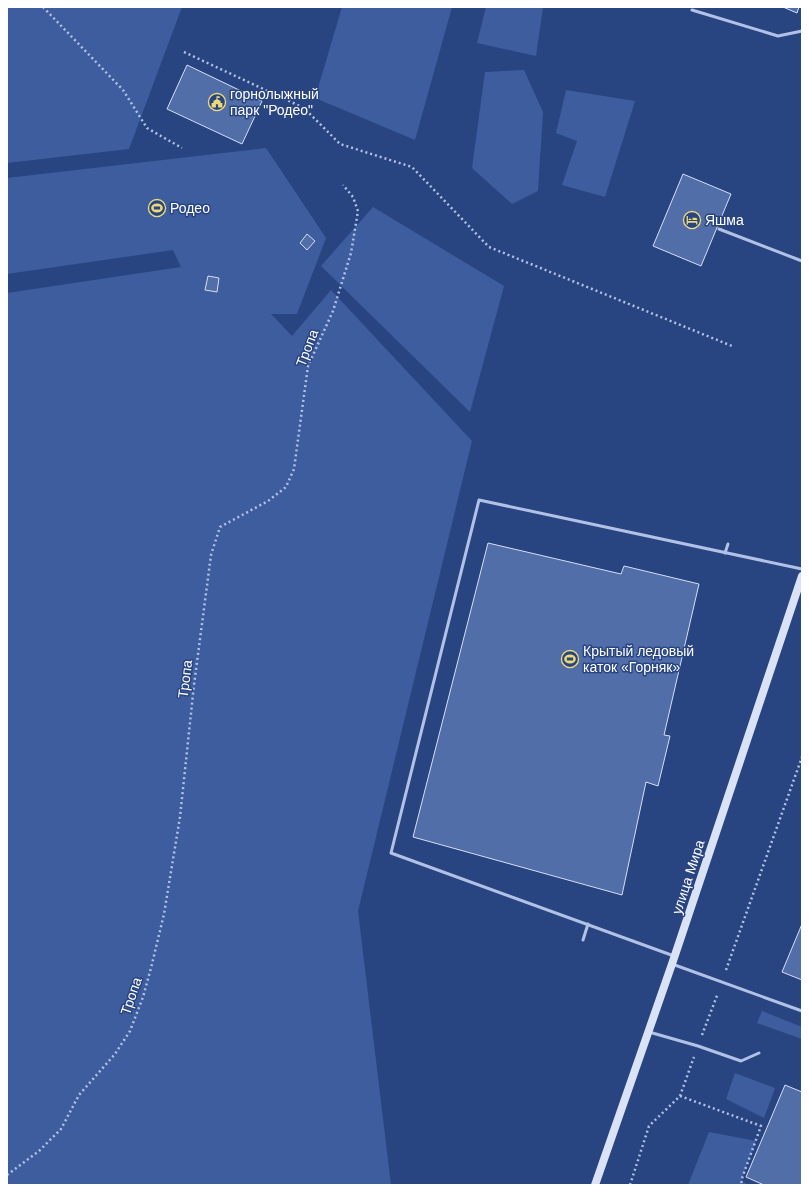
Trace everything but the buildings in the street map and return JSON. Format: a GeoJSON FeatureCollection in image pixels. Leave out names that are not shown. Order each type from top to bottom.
{"type":"FeatureCollection","features":[{"type":"Feature","properties":{"kind":"main road","name":"улица Мира"},"geometry":{"type":"LineString","coordinates":[[595,1185],[649,1031],[802,576]]}},
{"type":"Feature","properties":{"kind":"lane"},"geometry":{"type":"LineString","coordinates":[[692,10],[778,36],[802,31]]}},
{"type":"Feature","properties":{"kind":"lane"},"geometry":{"type":"LineString","coordinates":[[719,229],[802,262]]}},
{"type":"Feature","properties":{"kind":"lane"},"geometry":{"type":"LineString","coordinates":[[802,569],[479,500],[391,853],[588,924],[673,960],[802,1011]]}},
{"type":"Feature","properties":{"kind":"lane"},"geometry":{"type":"LineString","coordinates":[[725,553],[728,544]]}},
{"type":"Feature","properties":{"kind":"lane"},"geometry":{"type":"LineString","coordinates":[[583,940],[588,924]]}},
{"type":"Feature","properties":{"kind":"lane"},"geometry":{"type":"LineString","coordinates":[[649,1031],[741,1061],[759,1053]]}},
{"type":"Feature","properties":{"kind":"path"},"geometry":{"type":"LineString","coordinates":[[43,7],[123,90],[147,128],[182,148]]}},
{"type":"Feature","properties":{"kind":"path"},"geometry":{"type":"LineString","coordinates":[[184,52],[304,108],[340,144],[412,167],[489,247],[732,346]]}},
{"type":"Feature","properties":{"kind":"path","name":"Тропа"},"geometry":{"type":"LineString","coordinates":[[7,1176],[39,1151],[60,1129],[79,1095],[116,1054],[130,1031],[142,997],[151,968],[164,914],[180,817],[194,685],[211,555],[220,527],[268,501],[286,487],[294,469],[308,366],[333,311],[352,246],[358,211],[353,196],[343,186]]}},
{"type":"Feature","properties":{"kind":"path"},"geometry":{"type":"LineString","coordinates":[[680,1096],[761,1126],[740,1185]]}},
{"type":"Feature","properties":{"kind":"path"},"geometry":{"type":"LineString","coordinates":[[741,1181],[743,1185]]}},
{"type":"Feature","properties":{"kind":"shaded area"},"geometry":{"type":"Polygon","coordinates":[[[7,7],[182,7],[129,149],[7,163],[7,7]]]}},
{"type":"Feature","properties":{"kind":"shaded area"},"geometry":{"type":"Polygon","coordinates":[[[342,7],[452,7],[415,140],[315,98],[342,7]]]}},
{"type":"Feature","properties":{"kind":"shaded area"},"geometry":{"type":"Polygon","coordinates":[[[486,7],[543,7],[536,56],[477,43],[486,7]]]}},
{"type":"Feature","properties":{"kind":"shaded area"},"geometry":{"type":"Polygon","coordinates":[[[524,70],[543,112],[538,191],[512,204],[472,168],[485,72],[524,70]]]}},
{"type":"Feature","properties":{"kind":"shaded area"},"geometry":{"type":"Polygon","coordinates":[[[566,90],[635,101],[605,197],[562,185],[577,141],[556,133],[566,90]]]}},
{"type":"Feature","properties":{"kind":"shaded area"},"geometry":{"type":"Polygon","coordinates":[[[266,148],[326,238],[297,314],[271,314],[292,336],[331,290],[472,441],[358,911],[391,1185],[7,1185],[7,293],[181,267],[173,250],[7,274],[7,178],[266,148]]]}},
{"type":"Feature","properties":{"kind":"shaded area"},"geometry":{"type":"Polygon","coordinates":[[[373,207],[504,286],[470,412],[321,266],[373,207]]]}},
{"type":"Feature","properties":{"kind":"shaded area"},"geometry":{"type":"Polygon","coordinates":[[[762,1011],[802,1027],[802,1039],[757,1023],[762,1011]]]}},
{"type":"Feature","properties":{"kind":"shaded area"},"geometry":{"type":"Polygon","coordinates":[[[735,1073],[775,1088],[764,1118],[726,1099],[735,1073]]]}},
{"type":"Feature","properties":{"kind":"shaded area"},"geometry":{"type":"Polygon","coordinates":[[[709,1132],[756,1141],[741,1181],[749,1185],[688,1185],[709,1132]]]}},
{"type":"Feature","properties":{"kind":"place","name":"горнолыжный парк \"Родео\""},"geometry":{"type":"Point","coordinates":[217,102]}},
{"type":"Feature","properties":{"kind":"place","name":"Родео"},"geometry":{"type":"Point","coordinates":[157,208]}},
{"type":"Feature","properties":{"kind":"place","name":"Яшма"},"geometry":{"type":"Point","coordinates":[692,220]}},
{"type":"Feature","properties":{"kind":"place","name":"Крытый ледовый каток «Горняк»"},"geometry":{"type":"Point","coordinates":[570,659]}}]}
